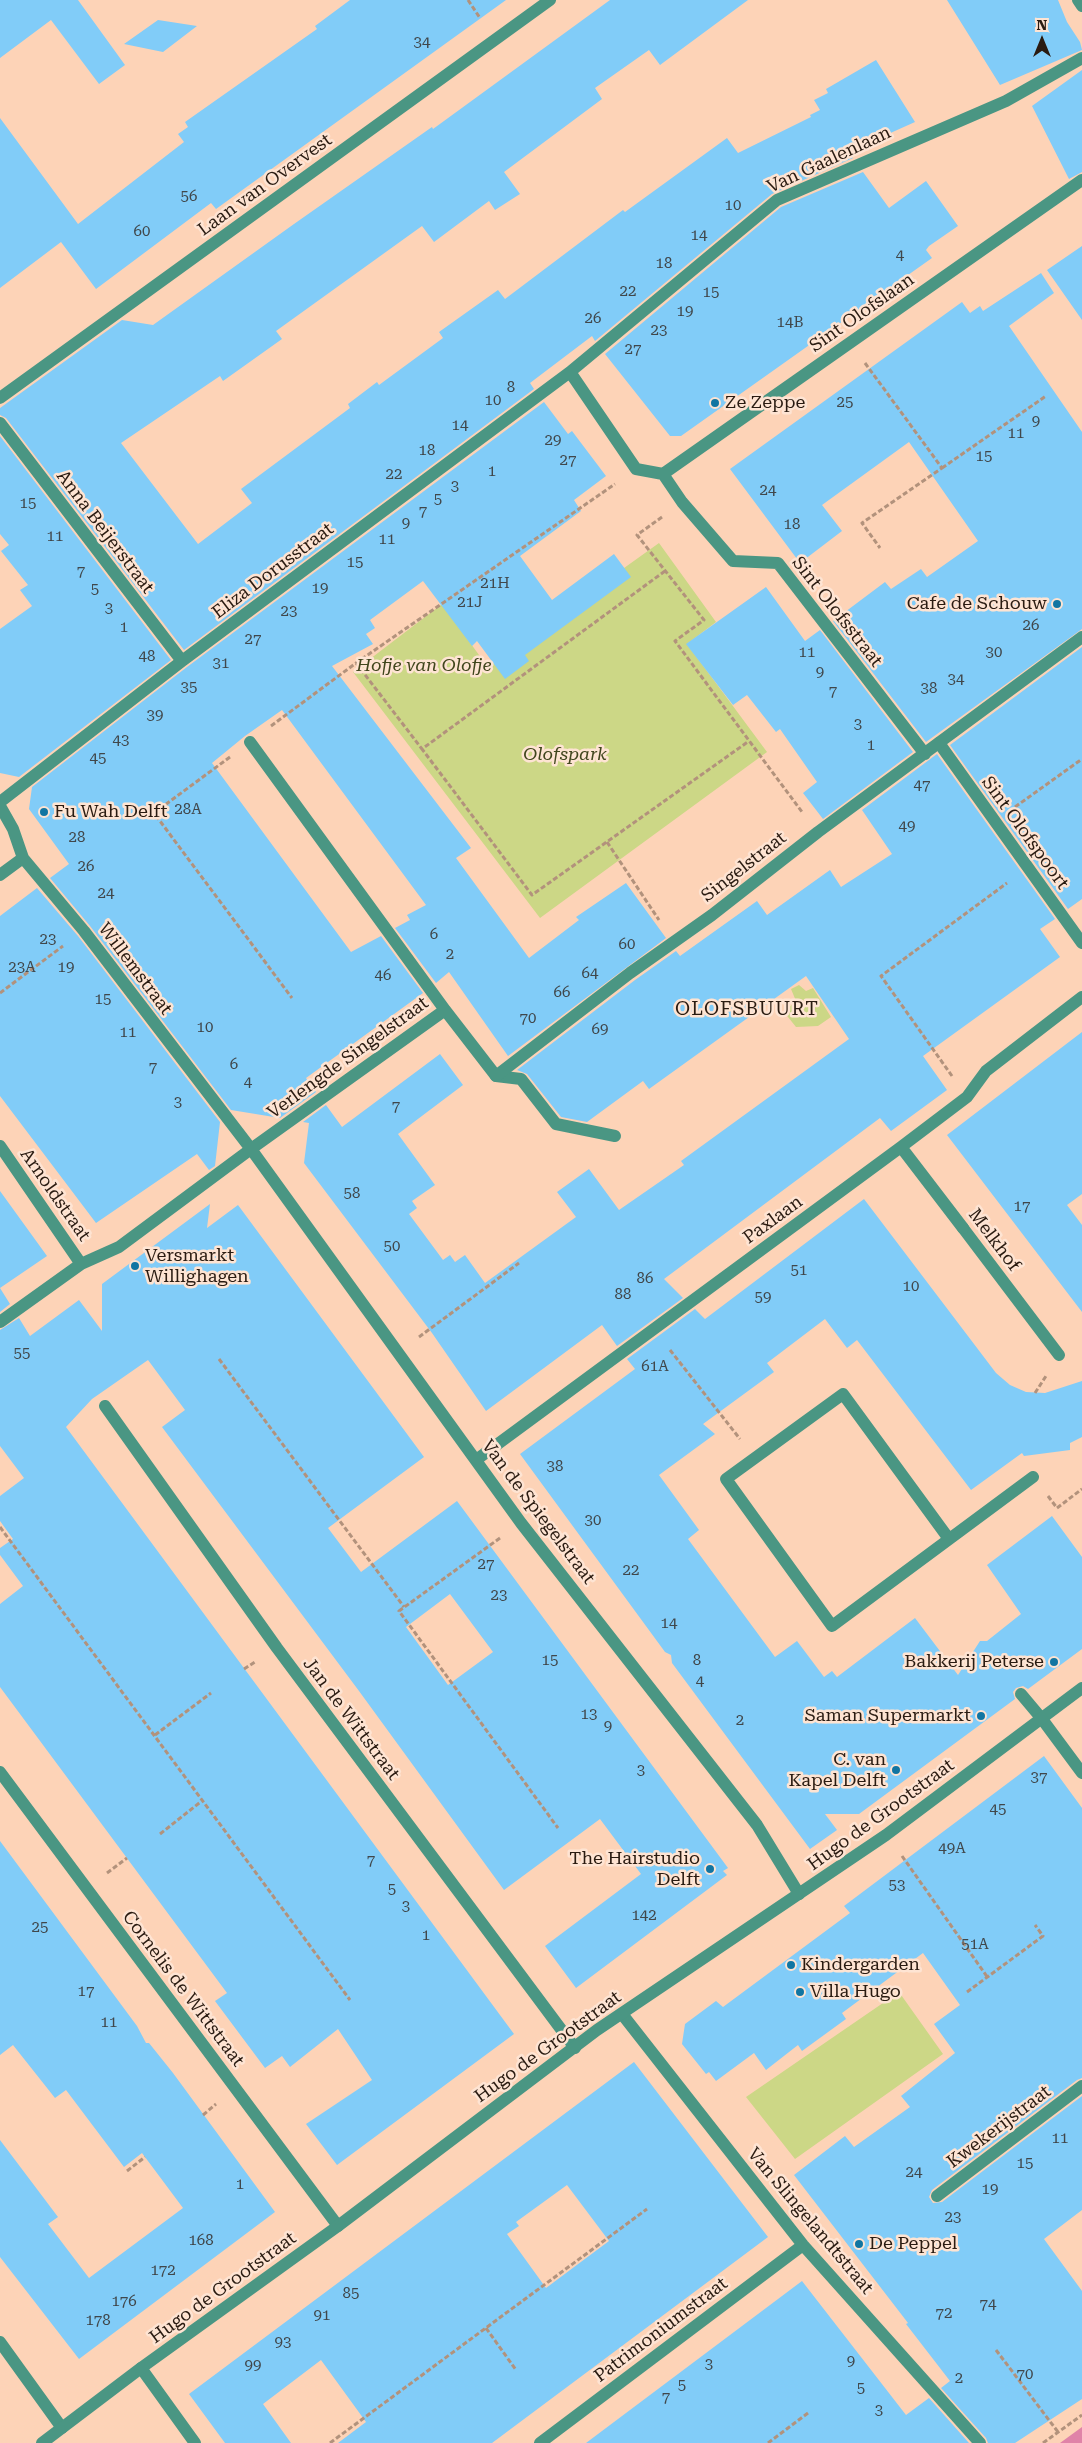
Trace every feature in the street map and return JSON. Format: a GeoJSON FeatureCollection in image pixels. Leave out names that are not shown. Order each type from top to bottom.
{"type":"FeatureCollection","features":[{"type":"Feature","properties":{"kind":"street","name":"Laan van Overvest"},"geometry":{"type":"LineString","coordinates":[[0,398],[550,0]]}},
{"type":"Feature","properties":{"kind":"street"},"geometry":{"type":"LineString","coordinates":[[1078,0],[1082,6]]}},
{"type":"Feature","properties":{"kind":"street","name":"Van Gaalenlaan"},"geometry":{"type":"LineString","coordinates":[[570,372],[777,200],[1006,101],[1082,58]]}},
{"type":"Feature","properties":{"kind":"street","name":"Sint Olofslaan"},"geometry":{"type":"LineString","coordinates":[[662,474],[1082,180]]}},
{"type":"Feature","properties":{"kind":"street"},"geometry":{"type":"LineString","coordinates":[[570,372],[636,469],[662,474]]}},
{"type":"Feature","properties":{"kind":"street","name":"Eliza Dorusstraat"},"geometry":{"type":"LineString","coordinates":[[0,802],[182,662],[570,372]]}},
{"type":"Feature","properties":{"kind":"street","name":"Anna Beijerstraat"},"geometry":{"type":"LineString","coordinates":[[0,423],[182,662]]}},
{"type":"Feature","properties":{"kind":"street","name":"Sint Olofsstraat"},"geometry":{"type":"LineString","coordinates":[[662,474],[682,502],[733,561],[778,563],[925,754]]}},
{"type":"Feature","properties":{"kind":"street","name":"Singelstraat"},"geometry":{"type":"LineString","coordinates":[[496,1076],[673,942],[712,915],[818,832],[1082,637]]}},
{"type":"Feature","properties":{"kind":"street","name":"Verlengde Singelstraat"},"geometry":{"type":"LineString","coordinates":[[0,1322],[81,1264],[119,1247],[251,1149],[445,1010],[250,742]]}},
{"type":"Feature","properties":{"kind":"street","name":"Sint Olofspoort"},"geometry":{"type":"LineString","coordinates":[[939,743],[1082,943]]}},
{"type":"Feature","properties":{"kind":"street","name":"Willemstraat"},"geometry":{"type":"LineString","coordinates":[[0,806],[13,829],[23,858],[84,931],[251,1149]]}},
{"type":"Feature","properties":{"kind":"street"},"geometry":{"type":"LineString","coordinates":[[0,875],[23,858]]}},
{"type":"Feature","properties":{"kind":"street","name":"Paxlaan"},"geometry":{"type":"LineString","coordinates":[[476,1460],[967,1097],[986,1072],[1082,997]]}},
{"type":"Feature","properties":{"kind":"street"},"geometry":{"type":"LineString","coordinates":[[445,1010],[496,1076],[521,1079],[556,1124],[615,1136]]}},
{"type":"Feature","properties":{"kind":"street","name":"Arnoldstraat"},"geometry":{"type":"LineString","coordinates":[[0,1146],[81,1264]]}},
{"type":"Feature","properties":{"kind":"street","name":"Melkhof"},"geometry":{"type":"LineString","coordinates":[[901,1147],[1059,1355]]}},
{"type":"Feature","properties":{"kind":"street","name":"Van de Spiegelstraat"},"geometry":{"type":"LineString","coordinates":[[251,1149],[521,1523],[757,1825],[800,1894]]}},
{"type":"Feature","properties":{"kind":"street"},"geometry":{"type":"LineString","coordinates":[[949,1539],[844,1394],[726,1479],[832,1626],[1033,1477]]}},
{"type":"Feature","properties":{"kind":"street","name":"Jan de Wittstraat"},"geometry":{"type":"LineString","coordinates":[[105,1406],[277,1648],[574,2048]]}},
{"type":"Feature","properties":{"kind":"street","name":"Hugo de Grootstraat"},"geometry":{"type":"LineString","coordinates":[[42,2443],[141,2368],[338,2226],[574,2048],[886,1835],[1082,1688]]}},
{"type":"Feature","properties":{"kind":"street"},"geometry":{"type":"LineString","coordinates":[[1021,1694],[1082,1773]]}},
{"type":"Feature","properties":{"kind":"street","name":"Cornelis de Wittstraat"},"geometry":{"type":"LineString","coordinates":[[0,1772],[338,2226]]}},
{"type":"Feature","properties":{"kind":"street","name":"Van Slingelandtstraat"},"geometry":{"type":"LineString","coordinates":[[622,2014],[803,2245],[980,2443]]}},
{"type":"Feature","properties":{"kind":"street","name":"Kwekerijstraat"},"geometry":{"type":"LineString","coordinates":[[937,2196],[1082,2086]]}},
{"type":"Feature","properties":{"kind":"street","name":"Patrimoniumstraat"},"geometry":{"type":"LineString","coordinates":[[540,2443],[803,2245]]}},
{"type":"Feature","properties":{"kind":"street"},"geometry":{"type":"LineString","coordinates":[[0,2342],[62,2428]]}},
{"type":"Feature","properties":{"kind":"street"},"geometry":{"type":"LineString","coordinates":[[141,2368],[195,2443]]}},
{"type":"Feature","properties":{"kind":"path"},"geometry":{"type":"LineString","coordinates":[[850,342],[942,468]]}},
{"type":"Feature","properties":{"kind":"path"},"geometry":{"type":"LineString","coordinates":[[880,548],[862,523],[1046,396]]}},
{"type":"Feature","properties":{"kind":"path"},"geometry":{"type":"LineString","coordinates":[[292,998],[154,813],[356,663],[636,469]]}},
{"type":"Feature","properties":{"kind":"path"},"geometry":{"type":"LineString","coordinates":[[682,502],[638,535],[704,620],[675,641],[818,832]]}},
{"type":"Feature","properties":{"kind":"path"},"geometry":{"type":"LineString","coordinates":[[422,749],[665,570]]}},
{"type":"Feature","properties":{"kind":"path"},"geometry":{"type":"LineString","coordinates":[[356,663],[532,895],[749,741]]}},
{"type":"Feature","properties":{"kind":"path"},"geometry":{"type":"LineString","coordinates":[[994,821],[1082,759]]}},
{"type":"Feature","properties":{"kind":"path"},"geometry":{"type":"LineString","coordinates":[[607,842],[673,942]]}},
{"type":"Feature","properties":{"kind":"path"},"geometry":{"type":"LineString","coordinates":[[967,1097],[881,976],[1028,867]]}},
{"type":"Feature","properties":{"kind":"path"},"geometry":{"type":"LineString","coordinates":[[0,993],[84,931]]}},
{"type":"Feature","properties":{"kind":"path"},"geometry":{"type":"LineString","coordinates":[[398,1352],[519,1263]]}},
{"type":"Feature","properties":{"kind":"path"},"geometry":{"type":"LineString","coordinates":[[654,1330],[754,1458]]}},
{"type":"Feature","properties":{"kind":"path"},"geometry":{"type":"LineString","coordinates":[[219,1358],[404,1607]]}},
{"type":"Feature","properties":{"kind":"path"},"geometry":{"type":"LineString","coordinates":[[1033,1477],[1057,1508],[1082,1489]]}},
{"type":"Feature","properties":{"kind":"path"},"geometry":{"type":"LineString","coordinates":[[521,1523],[399,1611],[558,1828]]}},
{"type":"Feature","properties":{"kind":"path"},"geometry":{"type":"LineString","coordinates":[[0,1527],[350,2000]]}},
{"type":"Feature","properties":{"kind":"path"},"geometry":{"type":"LineString","coordinates":[[155,1735],[211,1693]]}},
{"type":"Feature","properties":{"kind":"path"},"geometry":{"type":"LineString","coordinates":[[160,1834],[203,1800]]}},
{"type":"Feature","properties":{"kind":"path"},"geometry":{"type":"LineString","coordinates":[[909,1865],[988,1978]]}},
{"type":"Feature","properties":{"kind":"path"},"geometry":{"type":"LineString","coordinates":[[968,1992],[1043,1936],[1035,1925]]}},
{"type":"Feature","properties":{"kind":"path"},"geometry":{"type":"LineString","coordinates":[[127,2171],[145,2157]]}},
{"type":"Feature","properties":{"kind":"path"},"geometry":{"type":"LineString","coordinates":[[330,2443],[647,2209]]}},
{"type":"Feature","properties":{"kind":"path"},"geometry":{"type":"LineString","coordinates":[[485,2328],[516,2370]]}},
{"type":"Feature","properties":{"kind":"path"},"geometry":{"type":"LineString","coordinates":[[996,2350],[1058,2432]]}},
{"type":"Feature","properties":{"kind":"path"},"geometry":{"type":"LineString","coordinates":[[768,2443],[808,2413]]}},
{"type":"Feature","properties":{"kind":"path"},"geometry":{"type":"LineString","coordinates":[[1042,2443],[1082,2415]]}},
{"type":"Feature","properties":{"kind":"green space","name":"Olofspark"},"geometry":{"type":"Polygon","coordinates":[[[659,543],[716,622],[687,644],[767,752],[540,918],[353,672],[442,604],[487,666],[659,543]]]}},
{"type":"Feature","properties":{"kind":"green space"},"geometry":{"type":"Polygon","coordinates":[[[799,985],[806,991],[813,988],[831,1017],[818,1026],[796,1027],[784,1012],[796,1001],[791,989],[799,985]]]}},
{"type":"Feature","properties":{"kind":"green space"},"geometry":{"type":"Polygon","coordinates":[[[899,1992],[943,2054],[795,2159],[746,2097],[899,1992]]]}},
{"type":"Feature","properties":{"kind":"shaded area"},"geometry":{"type":"Polygon","coordinates":[[[1082,2427],[1082,2443],[1060,2443],[1082,2427]]]}},
{"type":"Feature","properties":{"kind":"building"},"geometry":{"type":"Polygon","coordinates":[[[0,0],[78,0],[125,65],[99,84],[51,20],[0,58],[0,0]]]}},
{"type":"Feature","properties":{"kind":"building"},"geometry":{"type":"Polygon","coordinates":[[[350,0],[506,0],[216,209],[211,203],[96,289],[61,242],[0,288],[0,118],[78,224],[184,142],[178,134],[188,127],[185,122],[317,29],[315,26],[350,0]]]}},
{"type":"Feature","properties":{"kind":"building"},"geometry":{"type":"Polygon","coordinates":[[[610,0],[748,0],[660,65],[649,50],[595,88],[602,99],[504,172],[520,194],[495,210],[489,201],[434,242],[422,226],[276,331],[282,339],[223,381],[220,376],[121,443],[198,544],[252,503],[241,489],[350,408],[348,404],[377,382],[379,385],[443,338],[439,332],[498,290],[505,299],[623,210],[625,212],[727,138],[738,153],[811,117],[810,115],[820,110],[814,100],[828,93],[826,89],[876,60],[915,122],[848,152],[853,158],[772,194],[595,341],[592,336],[530,383],[534,389],[184,650],[6,418],[0,415],[0,408],[122,320],[153,325],[432,127],[433,129],[610,0]]]}},
{"type":"Feature","properties":{"kind":"building"},"geometry":{"type":"Polygon","coordinates":[[[947,0],[1058,0],[1067,22],[1080,42],[1082,50],[1000,85],[947,0]]]}},
{"type":"Feature","properties":{"kind":"building"},"geometry":{"type":"Polygon","coordinates":[[[158,20],[197,26],[163,52],[124,44],[158,20]]]}},
{"type":"Feature","properties":{"kind":"building"},"geometry":{"type":"Polygon","coordinates":[[[1082,70],[1082,172],[1069,179],[1032,106],[1082,70]]]}},
{"type":"Feature","properties":{"kind":"building"},"geometry":{"type":"Polygon","coordinates":[[[863,172],[889,208],[926,181],[958,226],[929,246],[926,250],[932,258],[681,436],[670,436],[605,354],[781,207],[863,172]]]}},
{"type":"Feature","properties":{"kind":"building"},"geometry":{"type":"Polygon","coordinates":[[[1082,246],[1082,320],[1047,270],[1082,246]]]}},
{"type":"Feature","properties":{"kind":"building"},"geometry":{"type":"Polygon","coordinates":[[[1041,273],[1054,293],[1009,326],[1082,432],[1082,629],[926,742],[833,621],[885,582],[891,589],[921,569],[927,577],[978,541],[909,442],[822,505],[842,531],[800,563],[730,469],[962,302],[970,313],[980,306],[983,311],[1041,273]]]}},
{"type":"Feature","properties":{"kind":"building"},"geometry":{"type":"Polygon","coordinates":[[[544,402],[568,434],[572,431],[606,476],[574,500],[581,511],[520,556],[552,600],[614,554],[631,577],[525,655],[529,661],[505,679],[477,641],[472,646],[423,581],[370,620],[375,628],[366,634],[373,644],[332,666],[471,848],[456,858],[529,958],[579,920],[576,917],[626,883],[666,938],[508,1056],[449,972],[436,983],[395,928],[410,920],[407,915],[426,905],[282,710],[245,736],[212,763],[351,952],[381,936],[423,993],[306,1078],[316,1092],[280,1118],[231,1110],[90,926],[50,878],[69,864],[29,809],[32,787],[187,667],[544,402]]]}},
{"type":"Feature","properties":{"kind":"building"},"geometry":{"type":"Polygon","coordinates":[[[0,436],[171,660],[19,777],[0,773],[0,629],[32,606],[20,590],[28,585],[1,551],[9,545],[0,534],[0,436]]]}},
{"type":"Feature","properties":{"kind":"building"},"geometry":{"type":"Polygon","coordinates":[[[766,587],[805,641],[820,630],[913,752],[823,819],[803,793],[817,782],[780,729],[776,732],[747,695],[733,705],[686,644],[766,587]]]}},
{"type":"Feature","properties":{"kind":"building"},"geometry":{"type":"Polygon","coordinates":[[[1082,647],[1082,899],[1068,909],[950,745],[1082,647]]]}},
{"type":"Feature","properties":{"kind":"building"},"geometry":{"type":"Polygon","coordinates":[[[937,754],[1055,919],[1040,929],[1060,957],[923,1056],[947,1090],[891,1131],[880,1118],[664,1279],[683,1298],[617,1346],[602,1325],[486,1411],[432,1333],[304,1163],[309,1123],[303,1122],[326,1105],[342,1127],[440,1054],[463,1085],[398,1134],[435,1185],[412,1201],[417,1208],[409,1214],[443,1260],[450,1255],[455,1262],[465,1255],[485,1283],[576,1217],[557,1192],[589,1169],[619,1210],[684,1165],[681,1161],[849,1039],[806,976],[649,1089],[643,1081],[587,1122],[561,1117],[527,1074],[517,1070],[676,951],[680,956],[757,901],[767,915],[830,870],[841,887],[892,854],[862,810],[937,754]]]}},
{"type":"Feature","properties":{"kind":"building"},"geometry":{"type":"Polygon","coordinates":[[[37,888],[78,936],[220,1122],[215,1166],[209,1170],[197,1154],[96,1223],[0,1096],[0,916],[37,888]]]}},
{"type":"Feature","properties":{"kind":"building"},"geometry":{"type":"Polygon","coordinates":[[[1082,1032],[1082,1194],[1067,1205],[1082,1225],[1082,1312],[947,1135],[1082,1032]]]}},
{"type":"Feature","properties":{"kind":"building"},"geometry":{"type":"Polygon","coordinates":[[[0,1191],[47,1256],[0,1288],[0,1191]]]}},
{"type":"Feature","properties":{"kind":"building"},"geometry":{"type":"Polygon","coordinates":[[[864,1199],[996,1373],[1010,1385],[1026,1392],[1045,1393],[1082,1381],[1082,1437],[1070,1443],[1070,1450],[1024,1456],[1022,1453],[971,1490],[857,1340],[847,1348],[825,1319],[767,1363],[774,1372],[703,1424],[715,1434],[659,1475],[699,1530],[688,1539],[775,1657],[797,1641],[824,1677],[832,1671],[837,1677],[915,1618],[958,1675],[980,1641],[987,1641],[1021,1614],[987,1565],[1052,1516],[1082,1557],[1082,1649],[1028,1689],[1023,1686],[1016,1688],[1013,1692],[1015,1699],[859,1814],[825,1814],[837,1830],[810,1849],[672,1663],[671,1655],[665,1652],[520,1454],[635,1369],[627,1359],[695,1309],[705,1319],[864,1199]]]}},
{"type":"Feature","properties":{"kind":"building"},"geometry":{"type":"Polygon","coordinates":[[[210,1204],[207,1228],[238,1205],[424,1457],[328,1528],[361,1572],[457,1501],[728,1868],[723,1871],[727,1875],[576,1988],[545,1946],[641,1874],[600,1819],[504,1890],[359,1691],[162,1427],[185,1410],[148,1360],[92,1399],[66,1427],[514,2034],[337,2165],[306,2124],[372,2080],[338,2029],[290,2067],[282,2056],[265,2068],[215,2001],[227,1993],[0,1687],[0,1604],[23,1586],[0,1555],[0,1548],[13,1539],[0,1521],[0,1496],[24,1478],[0,1446],[0,1330],[19,1318],[30,1336],[79,1300],[102,1331],[102,1284],[210,1204]],[[450,1594],[406,1627],[448,1685],[493,1652],[450,1594]]]}},
{"type":"Feature","properties":{"kind":"building"},"geometry":{"type":"Polygon","coordinates":[[[0,1288],[10,1304],[0,1312],[0,1288]]]}},
{"type":"Feature","properties":{"kind":"building"},"geometry":{"type":"Polygon","coordinates":[[[1044,1756],[1082,1808],[1082,2078],[932,2190],[929,2197],[933,2203],[942,2202],[1082,2096],[1082,2210],[1044,2239],[1082,2291],[1082,2399],[1015,2443],[988,2443],[986,2438],[941,2388],[950,2381],[906,2324],[908,2323],[794,2175],[845,2136],[854,2147],[910,2107],[901,2096],[955,2053],[934,2024],[960,2005],[923,1953],[842,2013],[846,2019],[802,2051],[798,2045],[766,2070],[754,2053],[716,2081],[709,2072],[706,2074],[682,2044],[685,2024],[716,2001],[723,2007],[850,1913],[844,1906],[1044,1756]]]}},
{"type":"Feature","properties":{"kind":"building"},"geometry":{"type":"Polygon","coordinates":[[[0,1841],[137,2026],[146,2043],[149,2043],[173,2073],[275,2212],[79,2359],[0,2257],[0,2140],[58,2217],[48,2224],[89,2278],[183,2208],[142,2153],[124,2167],[66,2090],[55,2098],[13,2045],[0,2055],[0,1841]]]}},
{"type":"Feature","properties":{"kind":"building"},"geometry":{"type":"Polygon","coordinates":[[[634,2062],[768,2237],[492,2443],[338,2443],[366,2422],[321,2360],[263,2404],[291,2443],[225,2443],[189,2394],[634,2062]],[[567,2185],[516,2222],[519,2226],[507,2234],[546,2288],[609,2241],[567,2185]]]}},
{"type":"Feature","properties":{"kind":"building"},"geometry":{"type":"Polygon","coordinates":[[[802,2281],[906,2415],[929,2398],[969,2443],[586,2443],[802,2281]]]}},
{"type":"Feature","properties":{"kind":"place","name":"Ze Zeppe"},"geometry":{"type":"Point","coordinates":[715,403]}},
{"type":"Feature","properties":{"kind":"place","name":"Cafe de Schouw"},"geometry":{"type":"Point","coordinates":[1057,604]}},
{"type":"Feature","properties":{"kind":"place","name":"Fu Wah Delft"},"geometry":{"type":"Point","coordinates":[44,812]}},
{"type":"Feature","properties":{"kind":"place","name":"Versmarkt Willighagen"},"geometry":{"type":"Point","coordinates":[135,1266]}},
{"type":"Feature","properties":{"kind":"place","name":"Bakkerij Peterse"},"geometry":{"type":"Point","coordinates":[1054,1662]}},
{"type":"Feature","properties":{"kind":"place","name":"Saman Supermarkt"},"geometry":{"type":"Point","coordinates":[981,1716]}},
{"type":"Feature","properties":{"kind":"place","name":"C. van Kapel Delft"},"geometry":{"type":"Point","coordinates":[896,1770]}},
{"type":"Feature","properties":{"kind":"place","name":"The Hairstudio Delft"},"geometry":{"type":"Point","coordinates":[710,1869]}},
{"type":"Feature","properties":{"kind":"place","name":"Kindergarden"},"geometry":{"type":"Point","coordinates":[791,1965]}},
{"type":"Feature","properties":{"kind":"place","name":"Villa Hugo"},"geometry":{"type":"Point","coordinates":[800,1992]}},
{"type":"Feature","properties":{"kind":"place","name":"De Peppel"},"geometry":{"type":"Point","coordinates":[859,2244]}},
{"type":"Feature","properties":{"kind":"district","name":"OLOFSBUURT"},"geometry":{"type":"Point","coordinates":[747,1009]}},
{"type":"Feature","properties":{"kind":"park label","name":"Hofje van Olofje"},"geometry":{"type":"Point","coordinates":[424,666]}}]}
